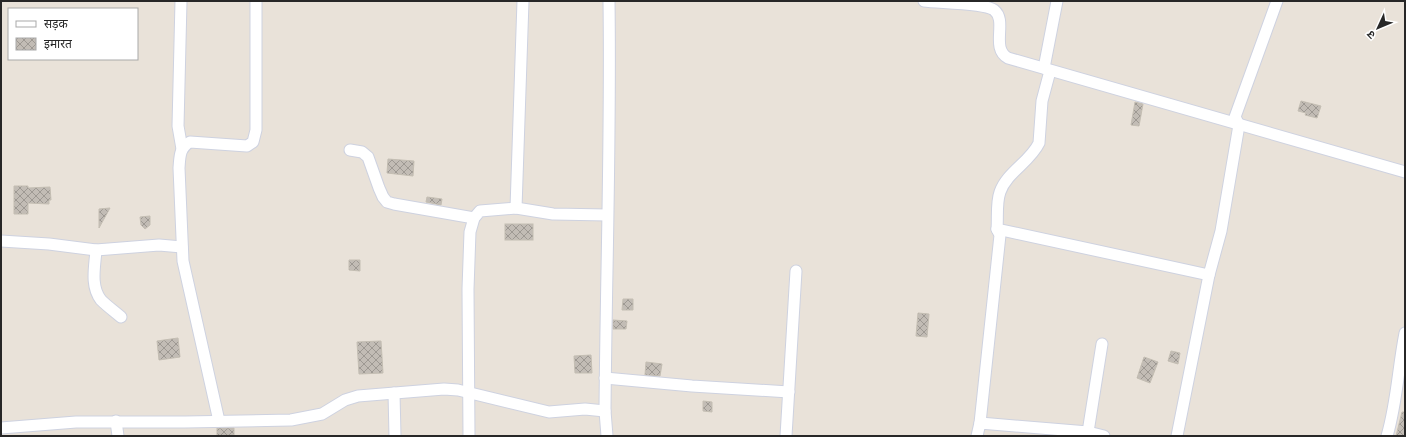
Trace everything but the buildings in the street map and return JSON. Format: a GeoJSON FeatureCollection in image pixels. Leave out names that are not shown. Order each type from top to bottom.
{"type":"FeatureCollection","features":[{"type":"Feature","properties":{"kind":"street"},"geometry":{"type":"LineString","coordinates":[[181,1],[178,126],[182,149]]}},
{"type":"Feature","properties":{"kind":"street"},"geometry":{"type":"LineString","coordinates":[[219,421],[183,261],[179,168],[180,154],[182,149],[190,142],[247,146],[253,142],[256,130],[256,1]]}},
{"type":"Feature","properties":{"kind":"street"},"geometry":{"type":"LineString","coordinates":[[516,208],[523,1]]}},
{"type":"Feature","properties":{"kind":"street"},"geometry":{"type":"LineString","coordinates":[[607,436],[605,378],[607,215],[610,140],[609,1]]}},
{"type":"Feature","properties":{"kind":"street"},"geometry":{"type":"LineString","coordinates":[[924,1],[978,6],[990,8],[995,11],[999,20],[1001,51],[1004,56],[1008,58],[1405,172]]}},
{"type":"Feature","properties":{"kind":"street"},"geometry":{"type":"LineString","coordinates":[[977,436],[980,423],[1000,235],[997,229],[1000,192],[1012,175],[1036,149],[1039,143],[1042,101],[1057,1]]}},
{"type":"Feature","properties":{"kind":"street"},"geometry":{"type":"LineString","coordinates":[[1177,436],[1210,275],[1221,231],[1239,125],[1235,117],[1277,1]]}},
{"type":"Feature","properties":{"kind":"street"},"geometry":{"type":"LineString","coordinates":[[350,150],[362,152],[368,157],[379,188],[387,202],[474,218]]}},
{"type":"Feature","properties":{"kind":"street"},"geometry":{"type":"LineString","coordinates":[[469,436],[468,289],[470,232],[474,218],[480,211],[516,208],[553,214],[607,215]]}},
{"type":"Feature","properties":{"kind":"street"},"geometry":{"type":"LineString","coordinates":[[997,229],[1210,275]]}},
{"type":"Feature","properties":{"kind":"street"},"geometry":{"type":"LineString","coordinates":[[1,242],[49,244],[96,250],[159,245],[182,247]]}},
{"type":"Feature","properties":{"kind":"street"},"geometry":{"type":"LineString","coordinates":[[96,250],[95,288],[102,300],[121,317]]}},
{"type":"Feature","properties":{"kind":"street"},"geometry":{"type":"LineString","coordinates":[[786,436],[796,272]]}},
{"type":"Feature","properties":{"kind":"street"},"geometry":{"type":"LineString","coordinates":[[1387,436],[1396,399],[1405,334]]}},
{"type":"Feature","properties":{"kind":"street"},"geometry":{"type":"LineString","coordinates":[[1088,432],[1102,344]]}},
{"type":"Feature","properties":{"kind":"street"},"geometry":{"type":"LineString","coordinates":[[605,378],[692,386],[789,392]]}},
{"type":"Feature","properties":{"kind":"street"},"geometry":{"type":"LineString","coordinates":[[1,428],[76,422],[291,420],[315,416],[332,409],[345,400],[358,396],[444,389],[469,392],[549,412],[585,409],[605,411]]}},
{"type":"Feature","properties":{"kind":"street"},"geometry":{"type":"LineString","coordinates":[[394,393],[395,436]]}},
{"type":"Feature","properties":{"kind":"street"},"geometry":{"type":"LineString","coordinates":[[116,421],[118,436]]}},
{"type":"Feature","properties":{"kind":"street"},"geometry":{"type":"LineString","coordinates":[[980,423],[1006,430],[1088,432],[1104,436]]}}]}
